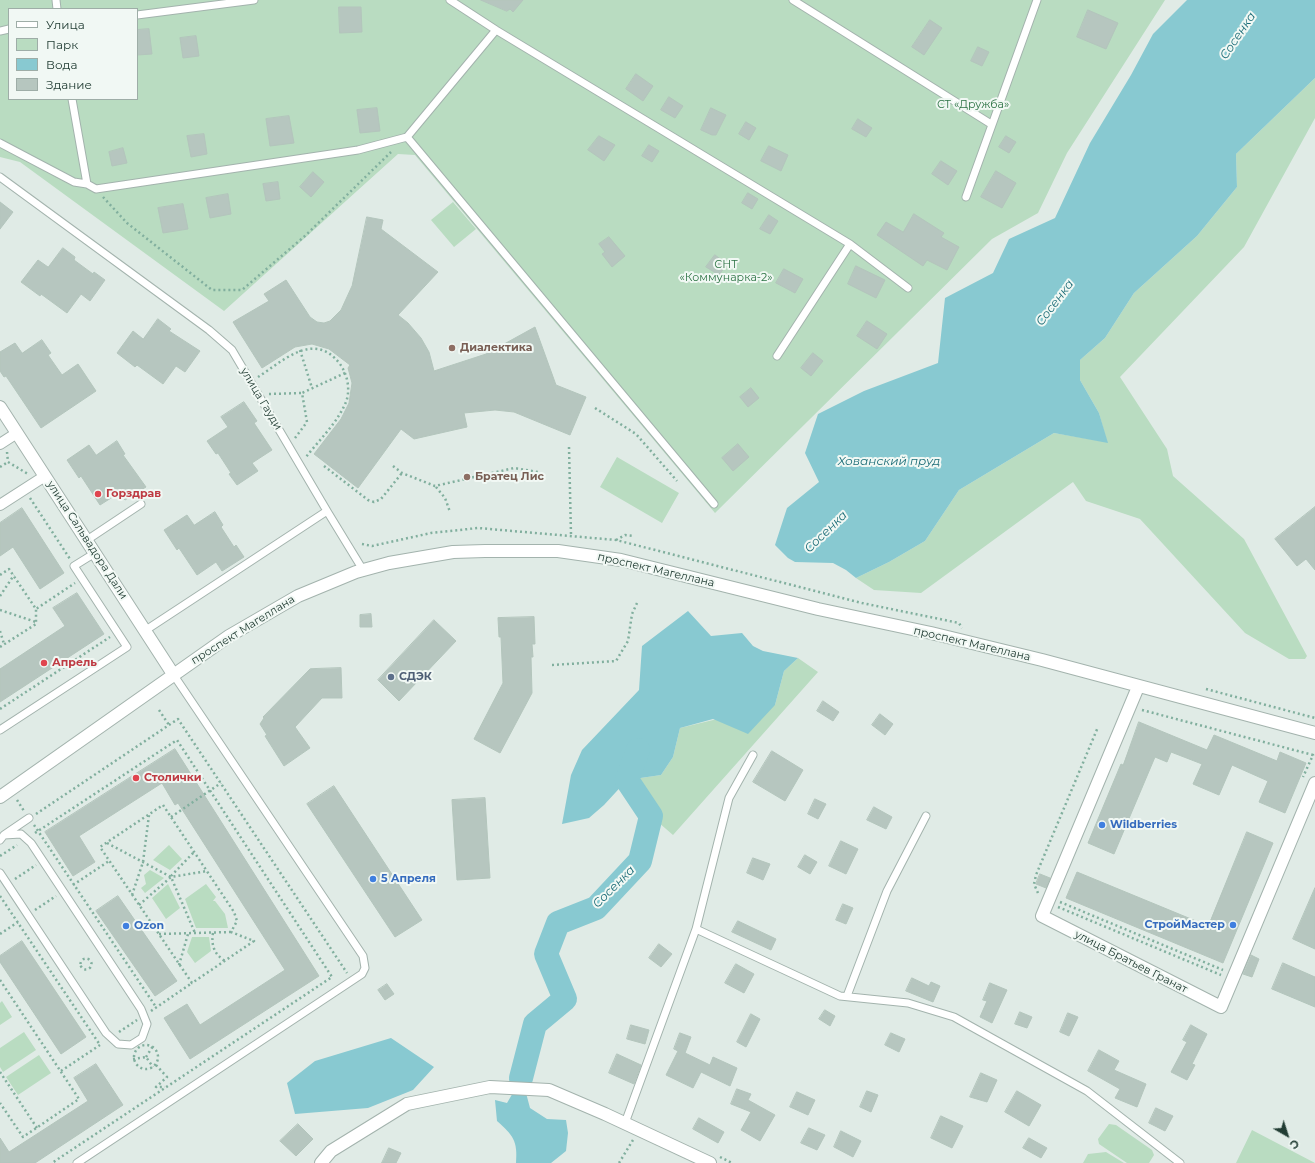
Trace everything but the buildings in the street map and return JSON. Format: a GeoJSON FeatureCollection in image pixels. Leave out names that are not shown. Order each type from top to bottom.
{"type":"FeatureCollection","features":[{"type":"Feature","properties":{"kind":"street","name":"улица Сальвадора Дали"},"geometry":{"type":"LineString","coordinates":[[0,407],[17,432],[41,478],[95,553],[173,674]]}},
{"type":"Feature","properties":{"kind":"street"},"geometry":{"type":"LineString","coordinates":[[0,444],[17,432]]}},
{"type":"Feature","properties":{"kind":"street"},"geometry":{"type":"LineString","coordinates":[[0,505],[41,478]]}},
{"type":"Feature","properties":{"kind":"street","name":"проспект Магеллана"},"geometry":{"type":"LineString","coordinates":[[5,793],[173,674],[272,610],[327,583],[364,570],[389,563],[453,552],[524,550],[589,555],[620,560],[818,609],[1042,660],[1138,687],[1315,733]]}},
{"type":"Feature","properties":{"kind":"street"},"geometry":{"type":"LineString","coordinates":[[1049,900],[1138,687]]}},
{"type":"Feature","properties":{"kind":"street"},"geometry":{"type":"LineString","coordinates":[[1234,977],[1315,783]]}},
{"type":"Feature","properties":{"kind":"street","name":"улица Братьев Гранат"},"geometry":{"type":"LineString","coordinates":[[1049,900],[1042,916],[1221,1007],[1234,977]]}},
{"type":"Feature","properties":{"kind":"street"},"geometry":{"type":"LineString","coordinates":[[321,1163],[331,1150],[407,1104],[490,1087],[549,1090],[625,1123],[710,1163]]}},
{"type":"Feature","properties":{"kind":"lane"},"geometry":{"type":"LineString","coordinates":[[138,15],[254,0]]}},
{"type":"Feature","properties":{"kind":"lane"},"geometry":{"type":"LineString","coordinates":[[450,0],[496,30],[850,244],[908,288]]}},
{"type":"Feature","properties":{"kind":"lane"},"geometry":{"type":"LineString","coordinates":[[793,0],[991,124]]}},
{"type":"Feature","properties":{"kind":"lane"},"geometry":{"type":"LineString","coordinates":[[966,197],[991,124],[1037,0]]}},
{"type":"Feature","properties":{"kind":"lane"},"geometry":{"type":"LineString","coordinates":[[0,144],[74,182],[87,184],[96,189],[358,150],[407,137],[496,30]]}},
{"type":"Feature","properties":{"kind":"lane"},"geometry":{"type":"LineString","coordinates":[[72,100],[87,184]]}},
{"type":"Feature","properties":{"kind":"lane"},"geometry":{"type":"LineString","coordinates":[[407,137],[714,504]]}},
{"type":"Feature","properties":{"kind":"lane","name":"улица Гауди"},"geometry":{"type":"LineString","coordinates":[[0,177],[209,330],[232,350],[327,511],[364,570]]}},
{"type":"Feature","properties":{"kind":"lane"},"geometry":{"type":"LineString","coordinates":[[777,356],[850,244]]}},
{"type":"Feature","properties":{"kind":"lane"},"geometry":{"type":"LineString","coordinates":[[86,540],[141,504]]}},
{"type":"Feature","properties":{"kind":"lane"},"geometry":{"type":"LineString","coordinates":[[146,630],[327,511]]}},
{"type":"Feature","properties":{"kind":"lane"},"geometry":{"type":"LineString","coordinates":[[0,730],[127,647],[74,566],[95,553]]}},
{"type":"Feature","properties":{"kind":"lane"},"geometry":{"type":"LineString","coordinates":[[77,1163],[362,974],[365,968],[362,956],[173,674]]}},
{"type":"Feature","properties":{"kind":"lane"},"geometry":{"type":"LineString","coordinates":[[625,1123],[696,929],[729,798],[753,755]]}},
{"type":"Feature","properties":{"kind":"lane"},"geometry":{"type":"LineString","coordinates":[[847,996],[887,890],[926,816]]}},
{"type":"Feature","properties":{"kind":"lane"},"geometry":{"type":"LineString","coordinates":[[1,836],[29,818]]}},
{"type":"Feature","properties":{"kind":"lane"},"geometry":{"type":"LineString","coordinates":[[0,873],[106,1033],[118,1044],[131,1045],[142,1038],[147,1024],[142,1009],[31,843],[20,834],[1,836]]}},
{"type":"Feature","properties":{"kind":"lane"},"geometry":{"type":"LineString","coordinates":[[696,929],[840,996],[908,1003],[954,1017],[1086,1091],[1180,1163]]}},
{"type":"Feature","properties":{"kind":"path"},"geometry":{"type":"LineString","coordinates":[[96,189],[127,223],[212,290],[242,290],[306,235],[407,137]]}},
{"type":"Feature","properties":{"kind":"path"},"geometry":{"type":"LineString","coordinates":[[251,382],[300,350],[316,348],[328,353],[338,362],[345,373],[348,392],[344,406],[300,465]]}},
{"type":"Feature","properties":{"kind":"path"},"geometry":{"type":"LineString","coordinates":[[300,350],[312,388]]}},
{"type":"Feature","properties":{"kind":"path"},"geometry":{"type":"LineString","coordinates":[[274,394],[302,393],[345,373]]}},
{"type":"Feature","properties":{"kind":"path"},"geometry":{"type":"LineString","coordinates":[[289,446],[307,422],[302,393]]}},
{"type":"Feature","properties":{"kind":"path"},"geometry":{"type":"LineString","coordinates":[[594,408],[636,434],[677,481]]}},
{"type":"Feature","properties":{"kind":"path"},"geometry":{"type":"LineString","coordinates":[[569,447],[571,535]]}},
{"type":"Feature","properties":{"kind":"path"},"geometry":{"type":"LineString","coordinates":[[0,467],[8,462],[41,478]]}},
{"type":"Feature","properties":{"kind":"path"},"geometry":{"type":"LineString","coordinates":[[324,466],[368,500],[374,502],[382,499],[402,473]]}},
{"type":"Feature","properties":{"kind":"path"},"geometry":{"type":"LineString","coordinates":[[393,466],[402,473],[435,486],[445,498],[450,512]]}},
{"type":"Feature","properties":{"kind":"path"},"geometry":{"type":"LineString","coordinates":[[435,486],[514,468],[538,472]]}},
{"type":"Feature","properties":{"kind":"path"},"geometry":{"type":"LineString","coordinates":[[24,489],[74,566]]}},
{"type":"Feature","properties":{"kind":"path"},"geometry":{"type":"LineString","coordinates":[[362,544],[372,546],[431,533],[478,528],[616,540],[625,535],[634,536]]}},
{"type":"Feature","properties":{"kind":"path"},"geometry":{"type":"LineString","coordinates":[[0,575],[10,569],[36,609],[36,624],[0,647]]}},
{"type":"Feature","properties":{"kind":"path"},"geometry":{"type":"LineString","coordinates":[[0,596],[14,575]]}},
{"type":"Feature","properties":{"kind":"path"},"geometry":{"type":"LineString","coordinates":[[36,609],[83,579]]}},
{"type":"Feature","properties":{"kind":"path"},"geometry":{"type":"LineString","coordinates":[[552,665],[616,661],[628,641],[632,614],[636,603]]}},
{"type":"Feature","properties":{"kind":"path"},"geometry":{"type":"LineString","coordinates":[[0,610],[36,622]]}},
{"type":"Feature","properties":{"kind":"path"},"geometry":{"type":"LineString","coordinates":[[0,631],[4,644]]}},
{"type":"Feature","properties":{"kind":"path"},"geometry":{"type":"LineString","coordinates":[[0,709],[118,632]]}},
{"type":"Feature","properties":{"kind":"path"},"geometry":{"type":"LineString","coordinates":[[1130,707],[1314,755],[1301,784]]}},
{"type":"Feature","properties":{"kind":"path"},"geometry":{"type":"LineString","coordinates":[[159,710],[169,725]]}},
{"type":"Feature","properties":{"kind":"path"},"geometry":{"type":"LineString","coordinates":[[29,818],[178,719],[352,980]]}},
{"type":"Feature","properties":{"kind":"path"},"geometry":{"type":"LineString","coordinates":[[1098,727],[1036,875],[1034,884],[1037,890],[1049,900],[1234,977]]}},
{"type":"Feature","properties":{"kind":"path"},"geometry":{"type":"LineString","coordinates":[[0,856],[177,740],[332,977],[52,1163]]}},
{"type":"Feature","properties":{"kind":"path"},"geometry":{"type":"LineString","coordinates":[[171,817],[221,783]]}},
{"type":"Feature","properties":{"kind":"path"},"geometry":{"type":"LineString","coordinates":[[5,793],[29,818],[156,1007]]}},
{"type":"Feature","properties":{"kind":"path"},"geometry":{"type":"LineString","coordinates":[[192,984],[100,847],[163,805],[237,917],[236,927],[231,932]]}},
{"type":"Feature","properties":{"kind":"path"},"geometry":{"type":"LineString","coordinates":[[132,895],[143,862],[149,814]]}},
{"type":"Feature","properties":{"kind":"path"},"geometry":{"type":"LineString","coordinates":[[107,843],[171,877],[207,871]]}},
{"type":"Feature","properties":{"kind":"path"},"geometry":{"type":"LineString","coordinates":[[139,905],[171,877],[194,852]]}},
{"type":"Feature","properties":{"kind":"path"},"geometry":{"type":"LineString","coordinates":[[8,884],[53,854]]}},
{"type":"Feature","properties":{"kind":"path"},"geometry":{"type":"LineString","coordinates":[[171,877],[195,933]]}},
{"type":"Feature","properties":{"kind":"path"},"geometry":{"type":"LineString","coordinates":[[0,896],[100,1045]]}},
{"type":"Feature","properties":{"kind":"path"},"geometry":{"type":"LineString","coordinates":[[1049,900],[1223,970],[1234,977]]}},
{"type":"Feature","properties":{"kind":"path"},"geometry":{"type":"LineString","coordinates":[[61,1071],[254,941],[231,932],[159,934]]}},
{"type":"Feature","properties":{"kind":"path"},"geometry":{"type":"LineString","coordinates":[[213,933],[212,942],[214,950],[225,961]]}},
{"type":"Feature","properties":{"kind":"path"},"geometry":{"type":"LineString","coordinates":[[179,965],[188,934]]}},
{"type":"Feature","properties":{"kind":"path"},"geometry":{"type":"LineString","coordinates":[[87,959],[91,962],[91,966],[88,970],[82,968],[82,961],[87,959]]}},
{"type":"Feature","properties":{"kind":"path"},"geometry":{"type":"LineString","coordinates":[[1223,970],[1226,962]]}},
{"type":"Feature","properties":{"kind":"path"},"geometry":{"type":"LineString","coordinates":[[0,980],[79,1099],[23,1137],[0,1103]]}},
{"type":"Feature","properties":{"kind":"path"},"geometry":{"type":"LineString","coordinates":[[147,1044],[153,1046],[158,1051],[158,1058],[155,1066],[147,1069],[136,1065],[133,1059],[137,1048],[147,1044]]}},
{"type":"Feature","properties":{"kind":"path"},"geometry":{"type":"LineString","coordinates":[[133,1059],[146,1057],[153,1046]]}},
{"type":"Feature","properties":{"kind":"path"},"geometry":{"type":"LineString","coordinates":[[146,1057],[167,1077],[156,1087],[165,1087]]}},
{"type":"Feature","properties":{"kind":"path"},"geometry":{"type":"LineString","coordinates":[[0,1072],[37,1128]]}},
{"type":"Feature","properties":{"kind":"path"},"geometry":{"type":"LineString","coordinates":[[619,1163],[636,1135]]}},
{"type":"Feature","properties":{"kind":"green space","name":"СНТ «Коммунарка-2»"},"geometry":{"type":"Polygon","coordinates":[[[0,0],[1165,0],[1067,153],[1038,213],[992,239],[715,513],[415,155],[398,154],[224,311],[20,162],[0,157],[0,0]]]}},
{"type":"Feature","properties":{"kind":"green space"},"geometry":{"type":"Polygon","coordinates":[[[1315,78],[1315,118],[1244,247],[1120,377],[1167,449],[1173,476],[1244,539],[1307,656],[1305,659],[1289,659],[1245,633],[1140,519],[1086,501],[1073,482],[921,593],[874,590],[856,578],[889,562],[925,541],[959,490],[1054,433],[1107,442],[1099,413],[1080,380],[1080,360],[1105,338],[1134,293],[1197,236],[1237,187],[1236,154],[1315,78]]]}},
{"type":"Feature","properties":{"kind":"green space"},"geometry":{"type":"Polygon","coordinates":[[[453,202],[476,229],[454,247],[431,220],[453,202]]]}},
{"type":"Feature","properties":{"kind":"green space"},"geometry":{"type":"Polygon","coordinates":[[[617,457],[679,493],[662,523],[600,487],[617,457]]]}},
{"type":"Feature","properties":{"kind":"green space"},"geometry":{"type":"Polygon","coordinates":[[[798,658],[818,672],[673,835],[651,816],[627,780],[661,775],[673,757],[680,728],[775,705],[784,671],[798,658]]]}},
{"type":"Feature","properties":{"kind":"green space"},"geometry":{"type":"Polygon","coordinates":[[[169,845],[182,859],[170,870],[153,860],[169,845]]]}},
{"type":"Feature","properties":{"kind":"green space"},"geometry":{"type":"Polygon","coordinates":[[[150,870],[164,878],[145,893],[141,888],[146,884],[144,875],[150,870]]]}},
{"type":"Feature","properties":{"kind":"green space"},"geometry":{"type":"Polygon","coordinates":[[[168,884],[180,908],[166,919],[152,898],[168,884]]]}},
{"type":"Feature","properties":{"kind":"green space"},"geometry":{"type":"Polygon","coordinates":[[[206,884],[216,897],[213,901],[215,901],[225,914],[228,928],[196,928],[185,899],[206,884]]]}},
{"type":"Feature","properties":{"kind":"green space"},"geometry":{"type":"Polygon","coordinates":[[[192,937],[209,937],[211,951],[195,963],[187,952],[192,937]]]}},
{"type":"Feature","properties":{"kind":"green space"},"geometry":{"type":"Polygon","coordinates":[[[2,1001],[12,1017],[0,1025],[0,1003],[2,1001]]]}},
{"type":"Feature","properties":{"kind":"green space"},"geometry":{"type":"Polygon","coordinates":[[[24,1032],[36,1050],[3,1072],[0,1067],[0,1048],[24,1032]]]}},
{"type":"Feature","properties":{"kind":"green space"},"geometry":{"type":"Polygon","coordinates":[[[39,1055],[51,1073],[18,1095],[6,1077],[39,1055]]]}},
{"type":"Feature","properties":{"kind":"green space"},"geometry":{"type":"Polygon","coordinates":[[[1109,1124],[1116,1125],[1152,1150],[1154,1155],[1149,1163],[1127,1163],[1099,1144],[1098,1139],[1109,1124]]]}},
{"type":"Feature","properties":{"kind":"green space"},"geometry":{"type":"Polygon","coordinates":[[[1252,1130],[1315,1163],[1236,1163],[1252,1130]]]}},
{"type":"Feature","properties":{"kind":"green space"},"geometry":{"type":"Polygon","coordinates":[[[1106,1152],[1124,1163],[1083,1163],[1088,1154],[1106,1152]]]}},
{"type":"Feature","properties":{"kind":"water","name":"Хованский пруд"},"geometry":{"type":"Polygon","coordinates":[[[1187,0],[1315,0],[1315,78],[1236,154],[1237,187],[1197,236],[1134,293],[1105,338],[1080,360],[1080,380],[1099,413],[1108,443],[1054,433],[959,490],[925,541],[889,562],[856,578],[846,570],[833,563],[795,562],[788,558],[775,545],[787,508],[819,482],[805,453],[818,414],[864,391],[938,363],[945,298],[993,273],[1009,239],[1055,218],[1090,143],[1131,75],[1153,34],[1187,0]]]}},
{"type":"Feature","properties":{"kind":"water"},"geometry":{"type":"Polygon","coordinates":[[[688,611],[711,636],[742,633],[753,646],[763,651],[798,658],[784,671],[775,705],[748,734],[713,719],[680,728],[673,757],[661,775],[627,780],[604,805],[589,818],[562,824],[571,775],[582,750],[639,690],[642,646],[688,611]]]}},
{"type":"Feature","properties":{"kind":"water"},"geometry":{"type":"Polygon","coordinates":[[[391,1038],[434,1067],[413,1090],[368,1108],[295,1114],[287,1083],[315,1061],[391,1038]]]}},
{"type":"Feature","properties":{"kind":"water"},"geometry":{"type":"Polygon","coordinates":[[[514,1091],[526,1093],[530,1108],[547,1119],[566,1120],[568,1133],[566,1151],[551,1163],[516,1163],[515,1144],[511,1135],[497,1121],[495,1100],[507,1103],[514,1091]]]}},
{"type":"Feature","properties":{"kind":"waterway","name":"Сосенка"},"geometry":{"type":"LineString","coordinates":[[521,1078],[535,1024],[565,999],[546,954],[558,923],[596,908],[640,861],[651,816],[627,780],[638,750]]}},
{"type":"Feature","properties":{"kind":"place","name":"Диалектика"},"geometry":{"type":"Point","coordinates":[452,348]}},
{"type":"Feature","properties":{"kind":"place","name":"Братец Лис"},"geometry":{"type":"Point","coordinates":[467,477]}},
{"type":"Feature","properties":{"kind":"place","name":"Горздрав"},"geometry":{"type":"Point","coordinates":[98,494]}},
{"type":"Feature","properties":{"kind":"place","name":"Апрель"},"geometry":{"type":"Point","coordinates":[44,663]}},
{"type":"Feature","properties":{"kind":"place","name":"СДЭК"},"geometry":{"type":"Point","coordinates":[391,677]}},
{"type":"Feature","properties":{"kind":"place","name":"Столички"},"geometry":{"type":"Point","coordinates":[136,778]}},
{"type":"Feature","properties":{"kind":"place","name":"Wildberries"},"geometry":{"type":"Point","coordinates":[1102,825]}},
{"type":"Feature","properties":{"kind":"place","name":"5 Апреля"},"geometry":{"type":"Point","coordinates":[373,879]}},
{"type":"Feature","properties":{"kind":"place","name":"СтройМастер"},"geometry":{"type":"Point","coordinates":[1233,925]}},
{"type":"Feature","properties":{"kind":"place","name":"Ozon"},"geometry":{"type":"Point","coordinates":[126,926]}},
{"type":"Feature","properties":{"kind":"park label","name":"СТ «Дружба»"},"geometry":{"type":"Point","coordinates":[973,105]}}]}
